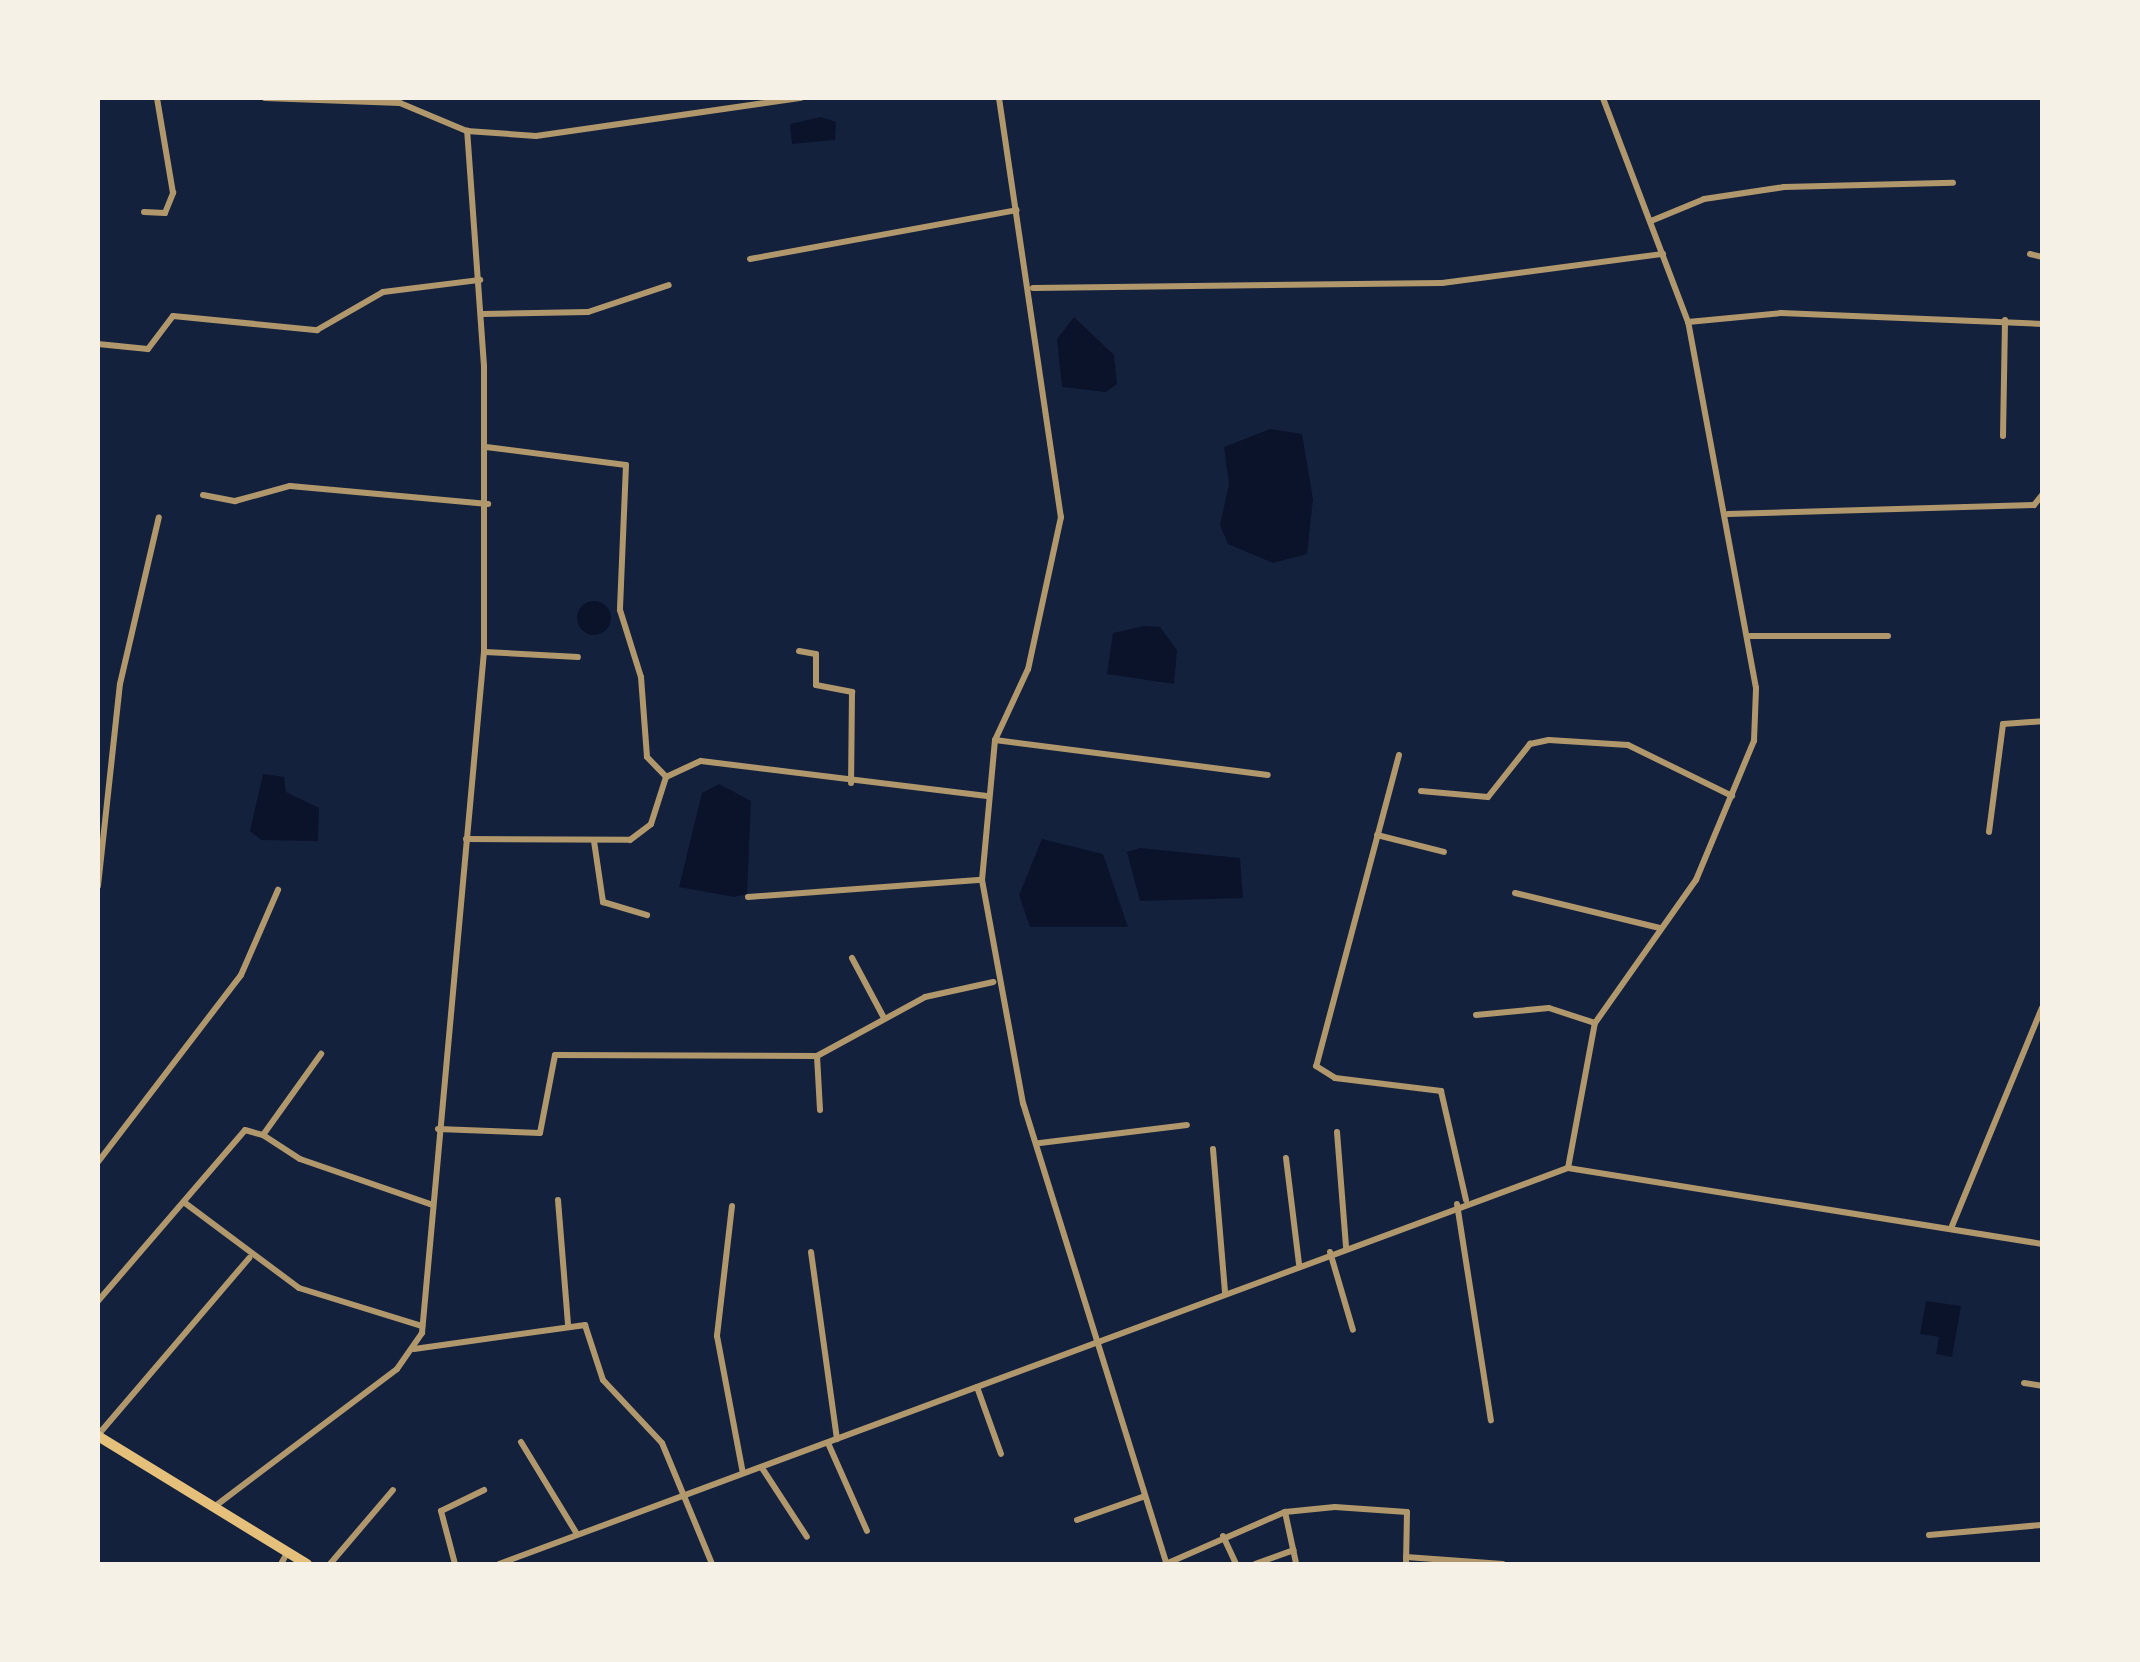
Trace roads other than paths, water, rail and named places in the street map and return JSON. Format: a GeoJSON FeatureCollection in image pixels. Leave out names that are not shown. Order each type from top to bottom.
{"type":"FeatureCollection","features":[{"type":"Feature","properties":{"kind":"main road"},"geometry":{"type":"LineString","coordinates":[[98,1436],[306,1564]]}},
{"type":"Feature","properties":{"kind":"street"},"geometry":{"type":"LineString","coordinates":[[144,212],[165,213],[173,193],[156,98]]}},
{"type":"Feature","properties":{"kind":"street"},"geometry":{"type":"LineString","coordinates":[[264,98],[401,100],[467,131],[536,136],[801,98]]}},
{"type":"Feature","properties":{"kind":"street"},"geometry":{"type":"LineString","coordinates":[[999,98],[1034,288],[1061,516],[1028,669],[994,740],[982,880],[994,982],[1093,1342],[1167,1564],[1223,1536],[1285,1512],[1400,1510],[1409,1518],[1406,1561],[1503,1564]]}},
{"type":"Feature","properties":{"kind":"street"},"geometry":{"type":"LineString","coordinates":[[1568,1168],[1595,1023],[1696,880],[1754,741],[1750,636],[1688,322],[1603,98]]}},
{"type":"Feature","properties":{"kind":"street"},"geometry":{"type":"LineString","coordinates":[[414,1348],[422,1326],[430,1204],[484,652],[488,504],[482,314],[467,131]]}},
{"type":"Feature","properties":{"kind":"street"},"geometry":{"type":"LineString","coordinates":[[1650,221],[1704,199],[1784,187],[1953,183]]}},
{"type":"Feature","properties":{"kind":"street"},"geometry":{"type":"LineString","coordinates":[[750,259],[1017,210]]}},
{"type":"Feature","properties":{"kind":"street"},"geometry":{"type":"LineString","coordinates":[[1034,288],[1442,283],[1663,254]]}},
{"type":"Feature","properties":{"kind":"street"},"geometry":{"type":"LineString","coordinates":[[2030,254],[2042,257]]}},
{"type":"Feature","properties":{"kind":"street"},"geometry":{"type":"LineString","coordinates":[[98,344],[148,348],[173,316],[317,330],[383,292],[480,280]]}},
{"type":"Feature","properties":{"kind":"street"},"geometry":{"type":"LineString","coordinates":[[482,314],[588,312],[669,286]]}},
{"type":"Feature","properties":{"kind":"street"},"geometry":{"type":"LineString","coordinates":[[1688,322],[1781,313],[2042,324]]}},
{"type":"Feature","properties":{"kind":"street"},"geometry":{"type":"LineString","coordinates":[[2003,436],[2005,320]]}},
{"type":"Feature","properties":{"kind":"street"},"geometry":{"type":"LineString","coordinates":[[486,447],[626,465],[620,610],[640,677],[647,757],[666,777]]}},
{"type":"Feature","properties":{"kind":"street"},"geometry":{"type":"LineString","coordinates":[[202,495],[235,501],[290,486],[488,504]]}},
{"type":"Feature","properties":{"kind":"street"},"geometry":{"type":"LineString","coordinates":[[1728,514],[2034,504],[2042,495]]}},
{"type":"Feature","properties":{"kind":"street"},"geometry":{"type":"LineString","coordinates":[[98,886],[116,704],[159,517]]}},
{"type":"Feature","properties":{"kind":"street"},"geometry":{"type":"LineString","coordinates":[[1750,636],[1888,636]]}},
{"type":"Feature","properties":{"kind":"street"},"geometry":{"type":"LineString","coordinates":[[799,651],[816,654],[816,685],[852,692],[851,783]]}},
{"type":"Feature","properties":{"kind":"street"},"geometry":{"type":"LineString","coordinates":[[484,652],[578,658]]}},
{"type":"Feature","properties":{"kind":"street"},"geometry":{"type":"LineString","coordinates":[[1990,832],[2004,724],[2042,720]]}},
{"type":"Feature","properties":{"kind":"street"},"geometry":{"type":"LineString","coordinates":[[994,740],[1268,775]]}},
{"type":"Feature","properties":{"kind":"street"},"geometry":{"type":"LineString","coordinates":[[1421,791],[1488,798],[1530,744],[1549,740],[1628,746],[1732,796]]}},
{"type":"Feature","properties":{"kind":"street"},"geometry":{"type":"LineString","coordinates":[[1399,755],[1316,1066],[1335,1078],[1441,1091],[1466,1200]]}},
{"type":"Feature","properties":{"kind":"street"},"geometry":{"type":"LineString","coordinates":[[466,839],[594,840],[645,832],[666,777],[701,761],[851,783],[987,796]]}},
{"type":"Feature","properties":{"kind":"street"},"geometry":{"type":"LineString","coordinates":[[1378,836],[1444,852]]}},
{"type":"Feature","properties":{"kind":"street"},"geometry":{"type":"LineString","coordinates":[[594,840],[603,902],[647,915]]}},
{"type":"Feature","properties":{"kind":"street"},"geometry":{"type":"LineString","coordinates":[[748,897],[982,880]]}},
{"type":"Feature","properties":{"kind":"street"},"geometry":{"type":"LineString","coordinates":[[98,1162],[241,976],[278,890]]}},
{"type":"Feature","properties":{"kind":"street"},"geometry":{"type":"LineString","coordinates":[[1515,894],[1660,928]]}},
{"type":"Feature","properties":{"kind":"street"},"geometry":{"type":"LineString","coordinates":[[852,958],[883,1016]]}},
{"type":"Feature","properties":{"kind":"street"},"geometry":{"type":"LineString","coordinates":[[438,1129],[540,1132],[555,1055],[818,1056],[883,1016],[994,982]]}},
{"type":"Feature","properties":{"kind":"street"},"geometry":{"type":"LineString","coordinates":[[1476,1016],[1532,1007],[1595,1023]]}},
{"type":"Feature","properties":{"kind":"street"},"geometry":{"type":"LineString","coordinates":[[1952,1226],[2042,1008]]}},
{"type":"Feature","properties":{"kind":"street"},"geometry":{"type":"LineString","coordinates":[[264,1136],[320,1054]]}},
{"type":"Feature","properties":{"kind":"street"},"geometry":{"type":"LineString","coordinates":[[818,1056],[820,1110]]}},
{"type":"Feature","properties":{"kind":"street"},"geometry":{"type":"LineString","coordinates":[[1040,1143],[1187,1125]]}},
{"type":"Feature","properties":{"kind":"street"},"geometry":{"type":"LineString","coordinates":[[98,1301],[245,1130],[264,1136],[300,1158],[430,1204]]}},
{"type":"Feature","properties":{"kind":"street"},"geometry":{"type":"LineString","coordinates":[[1337,1132],[1346,1246]]}},
{"type":"Feature","properties":{"kind":"street"},"geometry":{"type":"LineString","coordinates":[[1214,1149],[1224,1292]]}},
{"type":"Feature","properties":{"kind":"street"},"geometry":{"type":"LineString","coordinates":[[1286,1158],[1298,1264]]}},
{"type":"Feature","properties":{"kind":"street"},"geometry":{"type":"LineString","coordinates":[[499,1564],[1457,1203],[1568,1168],[1952,1226],[2042,1244]]}},
{"type":"Feature","properties":{"kind":"street"},"geometry":{"type":"LineString","coordinates":[[558,1200],[568,1325]]}},
{"type":"Feature","properties":{"kind":"street"},"geometry":{"type":"LineString","coordinates":[[184,1203],[249,1258],[320,1298],[422,1326]]}},
{"type":"Feature","properties":{"kind":"street"},"geometry":{"type":"LineString","coordinates":[[1457,1203],[1491,1420]]}},
{"type":"Feature","properties":{"kind":"street"},"geometry":{"type":"LineString","coordinates":[[732,1206],[717,1336],[743,1473]]}},
{"type":"Feature","properties":{"kind":"street"},"geometry":{"type":"LineString","coordinates":[[811,1252],[837,1439]]}},
{"type":"Feature","properties":{"kind":"street"},"geometry":{"type":"LineString","coordinates":[[1330,1252],[1353,1330]]}},
{"type":"Feature","properties":{"kind":"street"},"geometry":{"type":"LineString","coordinates":[[98,1436],[249,1258]]}},
{"type":"Feature","properties":{"kind":"street"},"geometry":{"type":"LineString","coordinates":[[213,1507],[414,1348],[586,1325],[603,1380],[652,1425],[712,1564]]}},
{"type":"Feature","properties":{"kind":"street"},"geometry":{"type":"LineString","coordinates":[[2024,1382],[2042,1386]]}},
{"type":"Feature","properties":{"kind":"street"},"geometry":{"type":"LineString","coordinates":[[977,1387],[1001,1454]]}},
{"type":"Feature","properties":{"kind":"street"},"geometry":{"type":"LineString","coordinates":[[522,1442],[577,1534]]}},
{"type":"Feature","properties":{"kind":"street"},"geometry":{"type":"LineString","coordinates":[[828,1443],[867,1531]]}},
{"type":"Feature","properties":{"kind":"street"},"geometry":{"type":"LineString","coordinates":[[762,1468],[807,1537]]}},
{"type":"Feature","properties":{"kind":"street"},"geometry":{"type":"LineString","coordinates":[[330,1564],[393,1490]]}},
{"type":"Feature","properties":{"kind":"street"},"geometry":{"type":"LineString","coordinates":[[456,1564],[441,1511],[484,1490]]}},
{"type":"Feature","properties":{"kind":"street"},"geometry":{"type":"LineString","coordinates":[[1077,1520],[1144,1496]]}},
{"type":"Feature","properties":{"kind":"street"},"geometry":{"type":"LineString","coordinates":[[1285,1512],[1296,1562]]}},
{"type":"Feature","properties":{"kind":"street"},"geometry":{"type":"LineString","coordinates":[[1928,1535],[2042,1525]]}},
{"type":"Feature","properties":{"kind":"street"},"geometry":{"type":"LineString","coordinates":[[1223,1536],[1236,1564]]}},
{"type":"Feature","properties":{"kind":"street"},"geometry":{"type":"LineString","coordinates":[[1255,1564],[1294,1550]]}},
{"type":"Feature","properties":{"kind":"street"},"geometry":{"type":"LineString","coordinates":[[281,1564],[287,1552]]}},
{"type":"Feature","properties":{"kind":"water"},"geometry":{"type":"Polygon","coordinates":[[[821,117],[836,122],[835,140],[792,144],[790,124],[821,117]]]}},
{"type":"Feature","properties":{"kind":"water"},"geometry":{"type":"Polygon","coordinates":[[[1074,317],[1114,355],[1117,384],[1106,392],[1062,387],[1057,339],[1074,317]]]}},
{"type":"Feature","properties":{"kind":"water"},"geometry":{"type":"Polygon","coordinates":[[[1270,429],[1302,434],[1313,499],[1307,554],[1273,563],[1228,544],[1220,525],[1229,484],[1224,447],[1270,429]]]}},
{"type":"Feature","properties":{"kind":"water"},"geometry":{"type":"Polygon","coordinates":[[[594,601],[606,606],[611,618],[606,630],[594,635],[582,630],[577,618],[582,606],[594,601]]]}},
{"type":"Feature","properties":{"kind":"water"},"geometry":{"type":"Polygon","coordinates":[[[1144,626],[1160,627],[1177,650],[1174,684],[1107,674],[1113,633],[1144,626]]]}},
{"type":"Feature","properties":{"kind":"water"},"geometry":{"type":"Polygon","coordinates":[[[263,774],[284,777],[286,792],[319,808],[318,841],[261,840],[250,831],[263,774]]]}},
{"type":"Feature","properties":{"kind":"water"},"geometry":{"type":"Polygon","coordinates":[[[719,784],[751,801],[747,894],[734,897],[679,887],[702,793],[719,784]]]}},
{"type":"Feature","properties":{"kind":"water"},"geometry":{"type":"Polygon","coordinates":[[[1042,839],[1103,854],[1128,927],[1030,927],[1019,895],[1042,839]]]}},
{"type":"Feature","properties":{"kind":"water"},"geometry":{"type":"Polygon","coordinates":[[[1140,848],[1240,858],[1243,898],[1140,901],[1127,852],[1140,848]]]}},
{"type":"Feature","properties":{"kind":"water"},"geometry":{"type":"Polygon","coordinates":[[[1926,1301],[1961,1306],[1952,1357],[1936,1354],[1939,1337],[1920,1334],[1926,1301]]]}}]}
